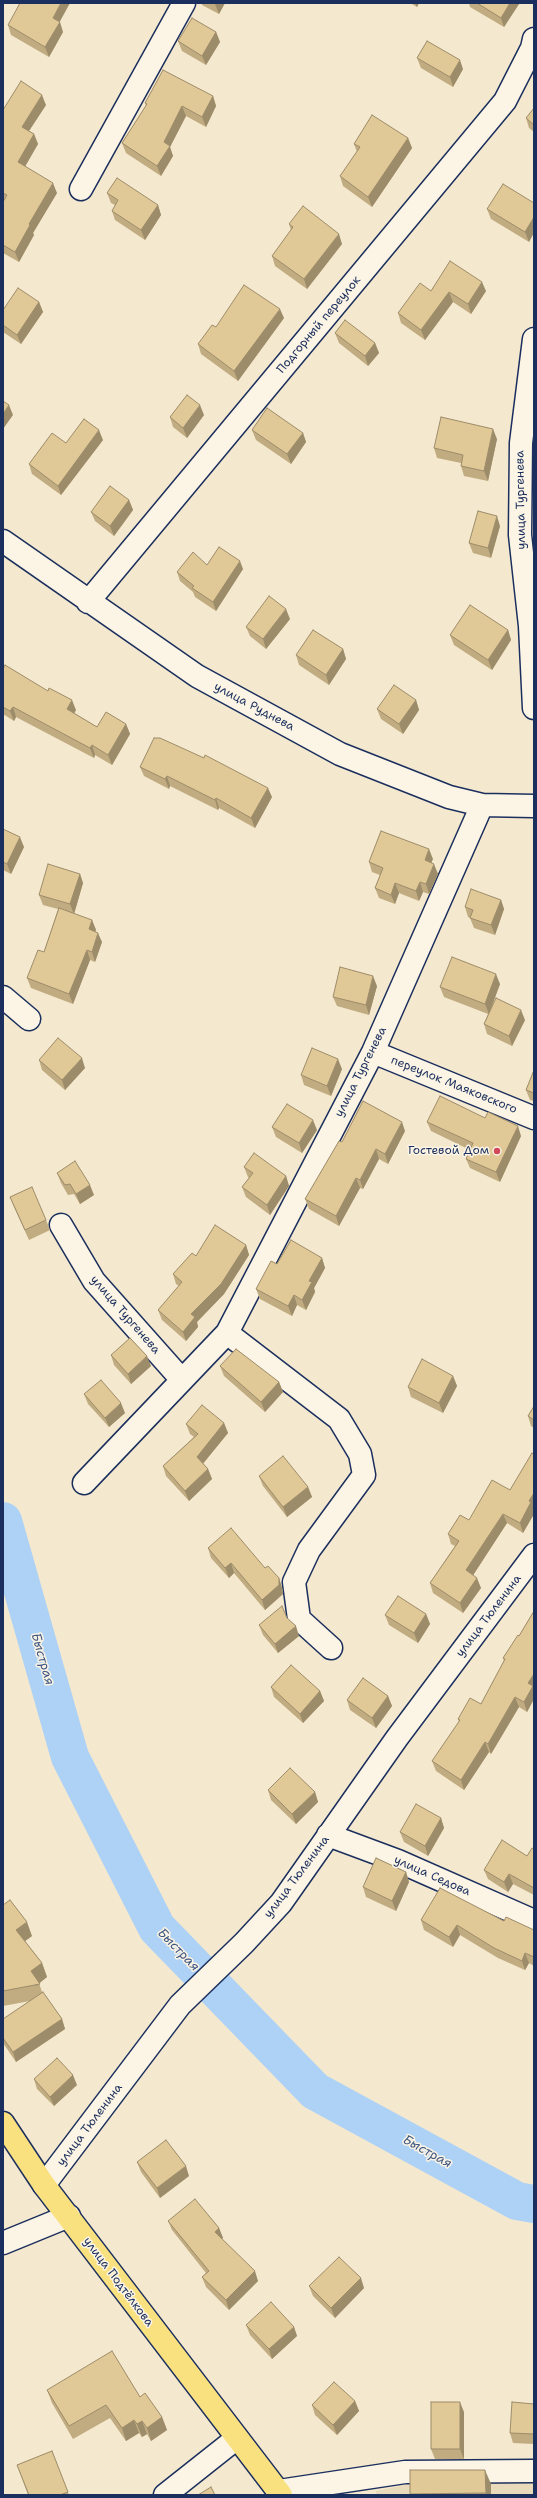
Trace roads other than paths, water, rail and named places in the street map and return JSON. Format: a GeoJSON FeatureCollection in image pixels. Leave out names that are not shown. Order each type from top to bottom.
{"type":"FeatureCollection","features":[{"type":"Feature","properties":{"kind":"main road","name":"улица Подтёлкова"},"geometry":{"type":"LineString","coordinates":[[3,2123],[44,2185],[280,2493]]}},
{"type":"Feature","properties":{"kind":"street"},"geometry":{"type":"LineString","coordinates":[[82,189],[184,3]]}},
{"type":"Feature","properties":{"kind":"street","name":"Подгорный переулок"},"geometry":{"type":"LineString","coordinates":[[88,602],[505,101],[532,48],[534,39]]}},
{"type":"Feature","properties":{"kind":"street","name":"улица Тургенева"},"geometry":{"type":"LineString","coordinates":[[534,340],[520,443],[520,534],[530,626],[534,708]]}},
{"type":"Feature","properties":{"kind":"street","name":"улица Руднева"},"geometry":{"type":"LineString","coordinates":[[3,541],[88,602],[197,676],[340,754],[449,797],[482,805],[534,806]]}},
{"type":"Feature","properties":{"kind":"street","name":"улица Тургенева"},"geometry":{"type":"LineString","coordinates":[[84,1483],[227,1333],[374,1052],[482,805]]}},
{"type":"Feature","properties":{"kind":"street"},"geometry":{"type":"LineString","coordinates":[[3,997],[29,1019]]}},
{"type":"Feature","properties":{"kind":"street","name":"переулок Маяковского"},"geometry":{"type":"LineString","coordinates":[[374,1052],[534,1118]]}},
{"type":"Feature","properties":{"kind":"street","name":"улица Тургенева"},"geometry":{"type":"LineString","coordinates":[[61,1225],[94,1281],[182,1380]]}},
{"type":"Feature","properties":{"kind":"street"},"geometry":{"type":"LineString","coordinates":[[227,1333],[339,1419],[360,1454],[364,1475],[309,1550],[294,1582],[299,1619],[331,1648]]}},
{"type":"Feature","properties":{"kind":"street","name":"улица Тюленина"},"geometry":{"type":"LineString","coordinates":[[44,2185],[180,2005],[244,1943],[281,1903],[328,1835],[534,1555]]}},
{"type":"Feature","properties":{"kind":"street","name":"улица Седова"},"geometry":{"type":"LineString","coordinates":[[328,1835],[398,1861],[534,1921]]}},
{"type":"Feature","properties":{"kind":"street"},"geometry":{"type":"LineString","coordinates":[[3,2243],[69,2216]]}},
{"type":"Feature","properties":{"kind":"street"},"geometry":{"type":"LineString","coordinates":[[165,2495],[237,2438]]}},
{"type":"Feature","properties":{"kind":"street"},"geometry":{"type":"LineString","coordinates":[[280,2493],[405,2472],[534,2471]]}},
{"type":"Feature","properties":{"kind":"waterway","name":"Быстрая"},"geometry":{"type":"LineString","coordinates":[[3,1521],[70,1757],[157,1928],[315,2091],[517,2201],[534,2204]]}},
{"type":"Feature","properties":{"kind":"place","name":"Гостевой Дом"},"geometry":{"type":"Point","coordinates":[497,1151]}}]}
